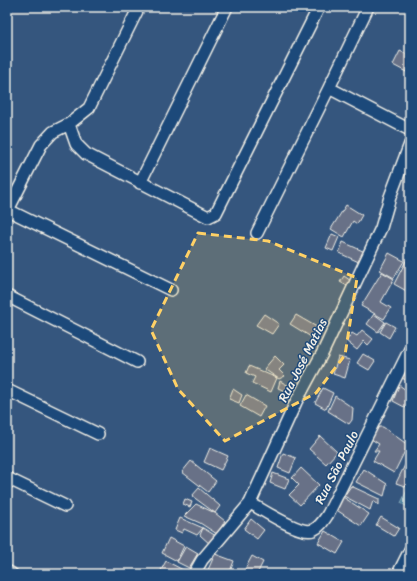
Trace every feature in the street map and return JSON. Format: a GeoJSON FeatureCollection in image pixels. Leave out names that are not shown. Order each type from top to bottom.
{"type":"FeatureCollection","features":[{"type":"Feature","properties":{"kind":"street"},"geometry":{"type":"LineString","coordinates":[[139,7],[89,108],[69,124],[53,132],[41,145],[7,211],[171,290]]}},
{"type":"Feature","properties":{"kind":"street"},"geometry":{"type":"LineString","coordinates":[[140,183],[227,7]]}},
{"type":"Feature","properties":{"kind":"street"},"geometry":{"type":"LineString","coordinates":[[69,124],[76,144],[86,154],[208,217],[216,213],[319,7]]}},
{"type":"Feature","properties":{"kind":"street"},"geometry":{"type":"LineString","coordinates":[[257,233],[368,7]]}},
{"type":"Feature","properties":{"kind":"street"},"geometry":{"type":"LineString","coordinates":[[329,88],[410,130]]}},
{"type":"Feature","properties":{"kind":"street","name":"Rua José Matias"},"geometry":{"type":"LineString","coordinates":[[194,574],[202,560],[250,503],[296,402],[323,352],[382,228],[390,197],[410,144]]}},
{"type":"Feature","properties":{"kind":"street"},"geometry":{"type":"LineString","coordinates":[[7,296],[137,362]]}},
{"type":"Feature","properties":{"kind":"street","name":"Rua São Paulo"},"geometry":{"type":"LineString","coordinates":[[250,503],[302,530],[312,530],[321,524],[328,514],[410,349]]}},
{"type":"Feature","properties":{"kind":"street"},"geometry":{"type":"LineString","coordinates":[[7,390],[98,434]]}},
{"type":"Feature","properties":{"kind":"street"},"geometry":{"type":"LineString","coordinates":[[7,478],[65,506]]}},
{"type":"Feature","properties":{"kind":"street"},"geometry":{"type":"LineString","coordinates":[[398,574],[410,550]]}},
{"type":"Feature","properties":{"kind":"street"},"geometry":{"type":"LineString","coordinates":[[7,571],[12,574]]}},
{"type":"Feature","properties":{"kind":"highlighted area"},"geometry":{"type":"Polygon","coordinates":[[[198,233],[268,241],[357,278],[345,355],[316,393],[225,441],[178,389],[151,330],[198,233]]]}},
{"type":"Feature","properties":{"kind":"water"},"geometry":{"type":"Polygon","coordinates":[[[408,488],[410,490],[409,508],[401,503],[408,488]]]}},
{"type":"Feature","properties":{"kind":"building"},"geometry":{"type":"Polygon","coordinates":[[[400,51],[410,56],[410,74],[393,65],[400,51]]]}},
{"type":"Feature","properties":{"kind":"building"},"geometry":{"type":"Polygon","coordinates":[[[346,205],[362,215],[357,224],[353,221],[344,237],[331,229],[346,205]]]}},
{"type":"Feature","properties":{"kind":"building"},"geometry":{"type":"Polygon","coordinates":[[[332,234],[339,237],[333,251],[326,248],[332,234]]]}},
{"type":"Feature","properties":{"kind":"building"},"geometry":{"type":"Polygon","coordinates":[[[343,242],[365,252],[361,263],[339,253],[343,242]]]}},
{"type":"Feature","properties":{"kind":"building"},"geometry":{"type":"Polygon","coordinates":[[[389,253],[404,261],[394,278],[380,270],[389,253]]]}},
{"type":"Feature","properties":{"kind":"building"},"geometry":{"type":"Polygon","coordinates":[[[408,257],[410,258],[410,293],[394,284],[408,257]]]}},
{"type":"Feature","properties":{"kind":"building"},"geometry":{"type":"Polygon","coordinates":[[[382,272],[394,279],[381,302],[391,308],[384,319],[361,306],[382,272]]]}},
{"type":"Feature","properties":{"kind":"building"},"geometry":{"type":"Polygon","coordinates":[[[344,276],[354,283],[351,288],[340,282],[344,276]]]}},
{"type":"Feature","properties":{"kind":"building"},"geometry":{"type":"Polygon","coordinates":[[[264,314],[279,324],[272,334],[256,325],[264,314]]]}},
{"type":"Feature","properties":{"kind":"building"},"geometry":{"type":"Polygon","coordinates":[[[374,314],[385,322],[378,332],[367,324],[374,314]]]}},
{"type":"Feature","properties":{"kind":"building"},"geometry":{"type":"Polygon","coordinates":[[[296,315],[322,330],[316,340],[290,324],[296,315]]]}},
{"type":"Feature","properties":{"kind":"building"},"geometry":{"type":"Polygon","coordinates":[[[386,322],[395,327],[389,338],[380,332],[386,322]]]}},
{"type":"Feature","properties":{"kind":"building"},"geometry":{"type":"Polygon","coordinates":[[[362,330],[373,339],[368,345],[364,341],[357,350],[346,341],[352,333],[357,336],[362,330]]]}},
{"type":"Feature","properties":{"kind":"building"},"geometry":{"type":"Polygon","coordinates":[[[363,354],[375,361],[369,370],[357,363],[363,354]]]}},
{"type":"Feature","properties":{"kind":"building"},"geometry":{"type":"Polygon","coordinates":[[[275,356],[284,365],[279,370],[285,376],[279,379],[264,369],[275,356]]]}},
{"type":"Feature","properties":{"kind":"building"},"geometry":{"type":"Polygon","coordinates":[[[338,357],[350,360],[345,378],[333,374],[338,357]]]}},
{"type":"Feature","properties":{"kind":"building"},"geometry":{"type":"Polygon","coordinates":[[[249,366],[277,378],[271,392],[252,383],[255,377],[246,373],[249,366]]]}},
{"type":"Feature","properties":{"kind":"building"},"geometry":{"type":"Polygon","coordinates":[[[407,371],[410,373],[410,382],[402,378],[407,371]]]}},
{"type":"Feature","properties":{"kind":"building"},"geometry":{"type":"Polygon","coordinates":[[[280,381],[293,388],[291,394],[278,388],[280,381]]]}},
{"type":"Feature","properties":{"kind":"building"},"geometry":{"type":"Polygon","coordinates":[[[410,384],[410,410],[393,401],[399,385],[406,390],[410,384]]]}},
{"type":"Feature","properties":{"kind":"building"},"geometry":{"type":"Polygon","coordinates":[[[323,388],[333,393],[326,409],[315,403],[323,388]]]}},
{"type":"Feature","properties":{"kind":"building"},"geometry":{"type":"Polygon","coordinates":[[[233,389],[242,395],[239,403],[229,399],[233,389]]]}},
{"type":"Feature","properties":{"kind":"building"},"geometry":{"type":"Polygon","coordinates":[[[246,395],[265,406],[259,417],[240,406],[246,395]]]}},
{"type":"Feature","properties":{"kind":"building"},"geometry":{"type":"Polygon","coordinates":[[[335,396],[353,408],[352,420],[349,424],[328,411],[335,396]]]}},
{"type":"Feature","properties":{"kind":"building"},"geometry":{"type":"Polygon","coordinates":[[[377,427],[383,427],[408,445],[394,473],[373,461],[379,451],[374,451],[379,444],[371,439],[377,427]]]}},
{"type":"Feature","properties":{"kind":"building"},"geometry":{"type":"Polygon","coordinates":[[[320,436],[337,452],[326,464],[309,449],[320,436]]]}},
{"type":"Feature","properties":{"kind":"building"},"geometry":{"type":"Polygon","coordinates":[[[210,448],[228,456],[221,470],[204,462],[210,448]]]}},
{"type":"Feature","properties":{"kind":"building"},"geometry":{"type":"Polygon","coordinates":[[[283,453],[296,458],[290,473],[278,468],[283,453]]]}},
{"type":"Feature","properties":{"kind":"building"},"geometry":{"type":"Polygon","coordinates":[[[191,461],[216,481],[208,492],[182,472],[191,461]]]}},
{"type":"Feature","properties":{"kind":"building"},"geometry":{"type":"Polygon","coordinates":[[[407,461],[410,463],[410,488],[396,483],[407,461]]]}},
{"type":"Feature","properties":{"kind":"building"},"geometry":{"type":"Polygon","coordinates":[[[301,468],[319,485],[300,505],[289,495],[299,485],[292,478],[301,468]]]}},
{"type":"Feature","properties":{"kind":"building"},"geometry":{"type":"Polygon","coordinates":[[[364,469],[387,484],[384,496],[356,482],[364,469]]]}},
{"type":"Feature","properties":{"kind":"building"},"geometry":{"type":"Polygon","coordinates":[[[273,473],[289,479],[285,489],[270,483],[273,473]]]}},
{"type":"Feature","properties":{"kind":"building"},"geometry":{"type":"Polygon","coordinates":[[[351,486],[379,499],[379,505],[373,501],[370,510],[344,496],[351,486]]]}},
{"type":"Feature","properties":{"kind":"building"},"geometry":{"type":"Polygon","coordinates":[[[199,488],[220,506],[215,513],[192,496],[199,488]]]}},
{"type":"Feature","properties":{"kind":"building"},"geometry":{"type":"Polygon","coordinates":[[[343,497],[369,514],[361,526],[335,509],[343,497]]]}},
{"type":"Feature","properties":{"kind":"building"},"geometry":{"type":"Polygon","coordinates":[[[185,499],[192,502],[190,507],[183,504],[185,499]]]}},
{"type":"Feature","properties":{"kind":"building"},"geometry":{"type":"Polygon","coordinates":[[[196,504],[215,513],[225,521],[217,534],[200,523],[184,516],[196,504]]]}},
{"type":"Feature","properties":{"kind":"building"},"geometry":{"type":"Polygon","coordinates":[[[381,517],[399,528],[394,536],[376,525],[381,517]]]}},
{"type":"Feature","properties":{"kind":"building"},"geometry":{"type":"Polygon","coordinates":[[[180,518],[203,528],[197,535],[184,529],[182,533],[175,530],[180,518]]]}},
{"type":"Feature","properties":{"kind":"building"},"geometry":{"type":"Polygon","coordinates":[[[251,519],[264,530],[257,539],[244,529],[251,519]]]}},
{"type":"Feature","properties":{"kind":"building"},"geometry":{"type":"Polygon","coordinates":[[[203,528],[216,536],[211,545],[200,535],[203,528]]]}},
{"type":"Feature","properties":{"kind":"building"},"geometry":{"type":"Polygon","coordinates":[[[325,531],[344,542],[337,554],[318,543],[325,531]]]}},
{"type":"Feature","properties":{"kind":"building"},"geometry":{"type":"Polygon","coordinates":[[[169,538],[184,546],[177,561],[162,553],[169,538]]]}},
{"type":"Feature","properties":{"kind":"building"},"geometry":{"type":"Polygon","coordinates":[[[186,546],[198,553],[189,568],[177,562],[186,546]]]}},
{"type":"Feature","properties":{"kind":"building"},"geometry":{"type":"Polygon","coordinates":[[[215,554],[234,561],[229,574],[212,574],[207,572],[215,554]]]}},
{"type":"Feature","properties":{"kind":"building"},"geometry":{"type":"Polygon","coordinates":[[[252,556],[263,562],[257,574],[249,574],[244,571],[252,556]]]}},
{"type":"Feature","properties":{"kind":"building"},"geometry":{"type":"Polygon","coordinates":[[[166,561],[185,571],[184,574],[159,574],[166,561]]]}},
{"type":"Feature","properties":{"kind":"building"},"geometry":{"type":"Polygon","coordinates":[[[410,563],[410,574],[404,574],[410,563]]]}}]}
